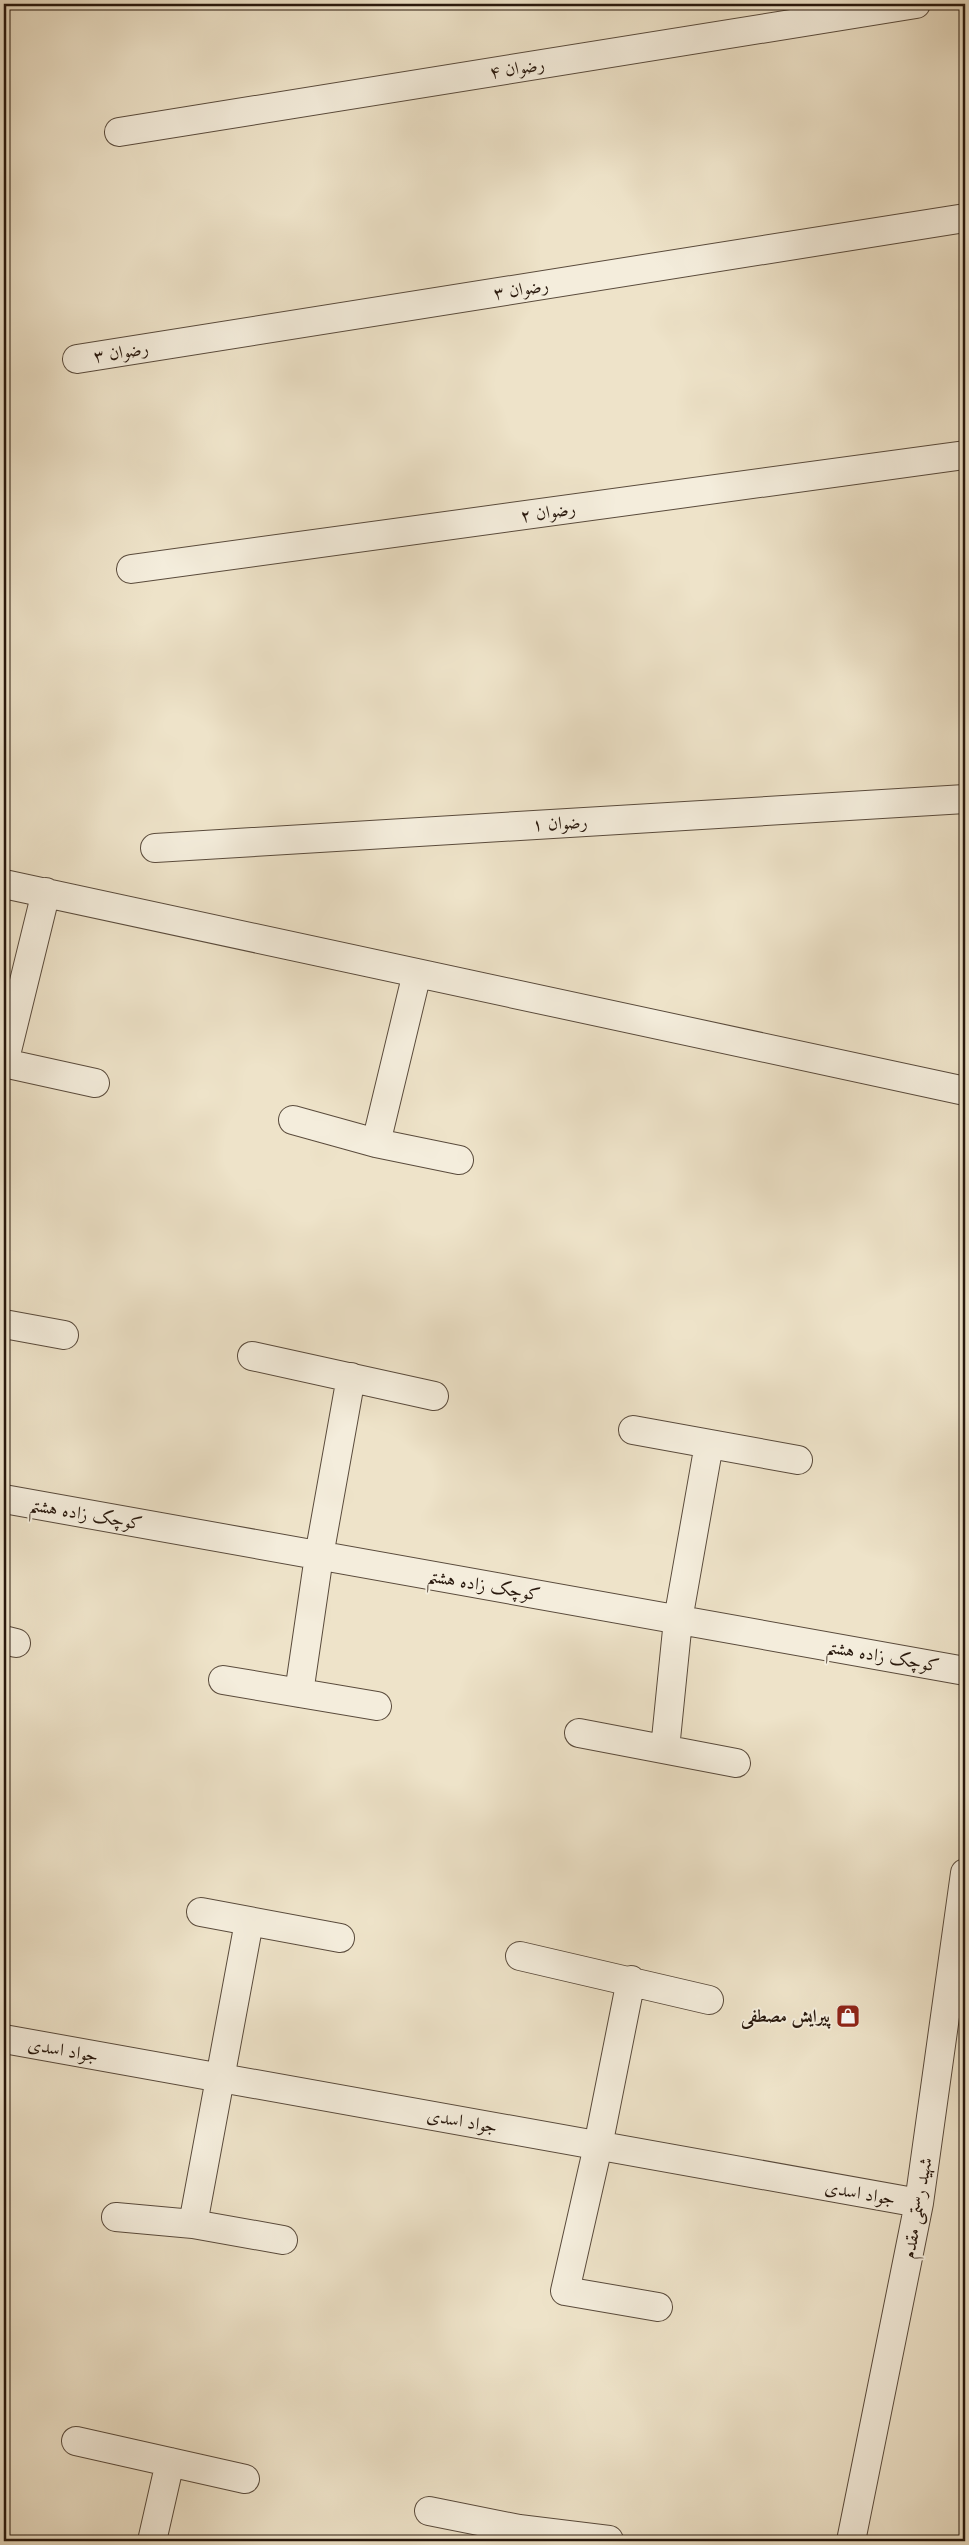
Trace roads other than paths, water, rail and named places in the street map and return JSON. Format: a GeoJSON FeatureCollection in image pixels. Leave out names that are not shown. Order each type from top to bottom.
{"type":"FeatureCollection","features":[{"type":"Feature","properties":{"kind":"street","name":"رضوان ۴"},"geometry":{"type":"LineString","coordinates":[[119,132],[916,4]]}},
{"type":"Feature","properties":{"kind":"street","name":"رضوان ۳"},"geometry":{"type":"LineString","coordinates":[[77,359],[965,218]]}},
{"type":"Feature","properties":{"kind":"street","name":"رضوان ۲"},"geometry":{"type":"LineString","coordinates":[[130,568],[965,455]]}},
{"type":"Feature","properties":{"kind":"street","name":"رضوان ۱"},"geometry":{"type":"LineString","coordinates":[[155,848],[965,799]]}},
{"type":"Feature","properties":{"kind":"street"},"geometry":{"type":"LineString","coordinates":[[4,884],[965,1091]]}},
{"type":"Feature","properties":{"kind":"street"},"geometry":{"type":"LineString","coordinates":[[46,892],[4,1063],[95,1083]]}},
{"type":"Feature","properties":{"kind":"street"},"geometry":{"type":"LineString","coordinates":[[376,1143],[417,973]]}},
{"type":"Feature","properties":{"kind":"street"},"geometry":{"type":"LineString","coordinates":[[293,1120],[376,1143],[459,1160]]}},
{"type":"Feature","properties":{"kind":"street"},"geometry":{"type":"LineString","coordinates":[[4,1324],[64,1336]]}},
{"type":"Feature","properties":{"kind":"street"},"geometry":{"type":"LineString","coordinates":[[252,1356],[434,1396]]}},
{"type":"Feature","properties":{"kind":"street"},"geometry":{"type":"LineString","coordinates":[[299,1693],[319,1556],[351,1377]]}},
{"type":"Feature","properties":{"kind":"street"},"geometry":{"type":"LineString","coordinates":[[633,1430],[798,1460]]}},
{"type":"Feature","properties":{"kind":"street"},"geometry":{"type":"LineString","coordinates":[[665,1749],[678,1620],[709,1444]]}},
{"type":"Feature","properties":{"kind":"street","name":"کوچک زاده هشتم"},"geometry":{"type":"LineString","coordinates":[[4,1499],[965,1671]]}},
{"type":"Feature","properties":{"kind":"street"},"geometry":{"type":"LineString","coordinates":[[223,1680],[377,1706]]}},
{"type":"Feature","properties":{"kind":"street"},"geometry":{"type":"LineString","coordinates":[[579,1733],[736,1762]]}},
{"type":"Feature","properties":{"kind":"street","name":"شهید رستمی مقدم"},"geometry":{"type":"LineString","coordinates":[[851,2541],[919,2203],[964,1889]]}},
{"type":"Feature","properties":{"kind":"street"},"geometry":{"type":"LineString","coordinates":[[201,1912],[340,1938]]}},
{"type":"Feature","properties":{"kind":"street"},"geometry":{"type":"LineString","coordinates":[[193,2224],[249,1922]]}},
{"type":"Feature","properties":{"kind":"street"},"geometry":{"type":"LineString","coordinates":[[520,1956],[631,1980],[709,2000]]}},
{"type":"Feature","properties":{"kind":"street"},"geometry":{"type":"LineString","coordinates":[[631,1980],[598,2146],[565,2291],[658,2307]]}},
{"type":"Feature","properties":{"kind":"street","name":"جواد اسدی"},"geometry":{"type":"LineString","coordinates":[[4,2039],[919,2203]]}},
{"type":"Feature","properties":{"kind":"street"},"geometry":{"type":"LineString","coordinates":[[116,2217],[193,2224],[283,2240]]}},
{"type":"Feature","properties":{"kind":"street"},"geometry":{"type":"LineString","coordinates":[[76,2440],[245,2479]]}},
{"type":"Feature","properties":{"kind":"street"},"geometry":{"type":"LineString","coordinates":[[152,2541],[170,2462]]}},
{"type":"Feature","properties":{"kind":"street"},"geometry":{"type":"LineString","coordinates":[[428,2511],[519,2535],[609,2540]]}},
{"type":"Feature","properties":{"kind":"place","name":"پیرایش مصطفی"},"geometry":{"type":"Point","coordinates":[848,2016]}}]}
